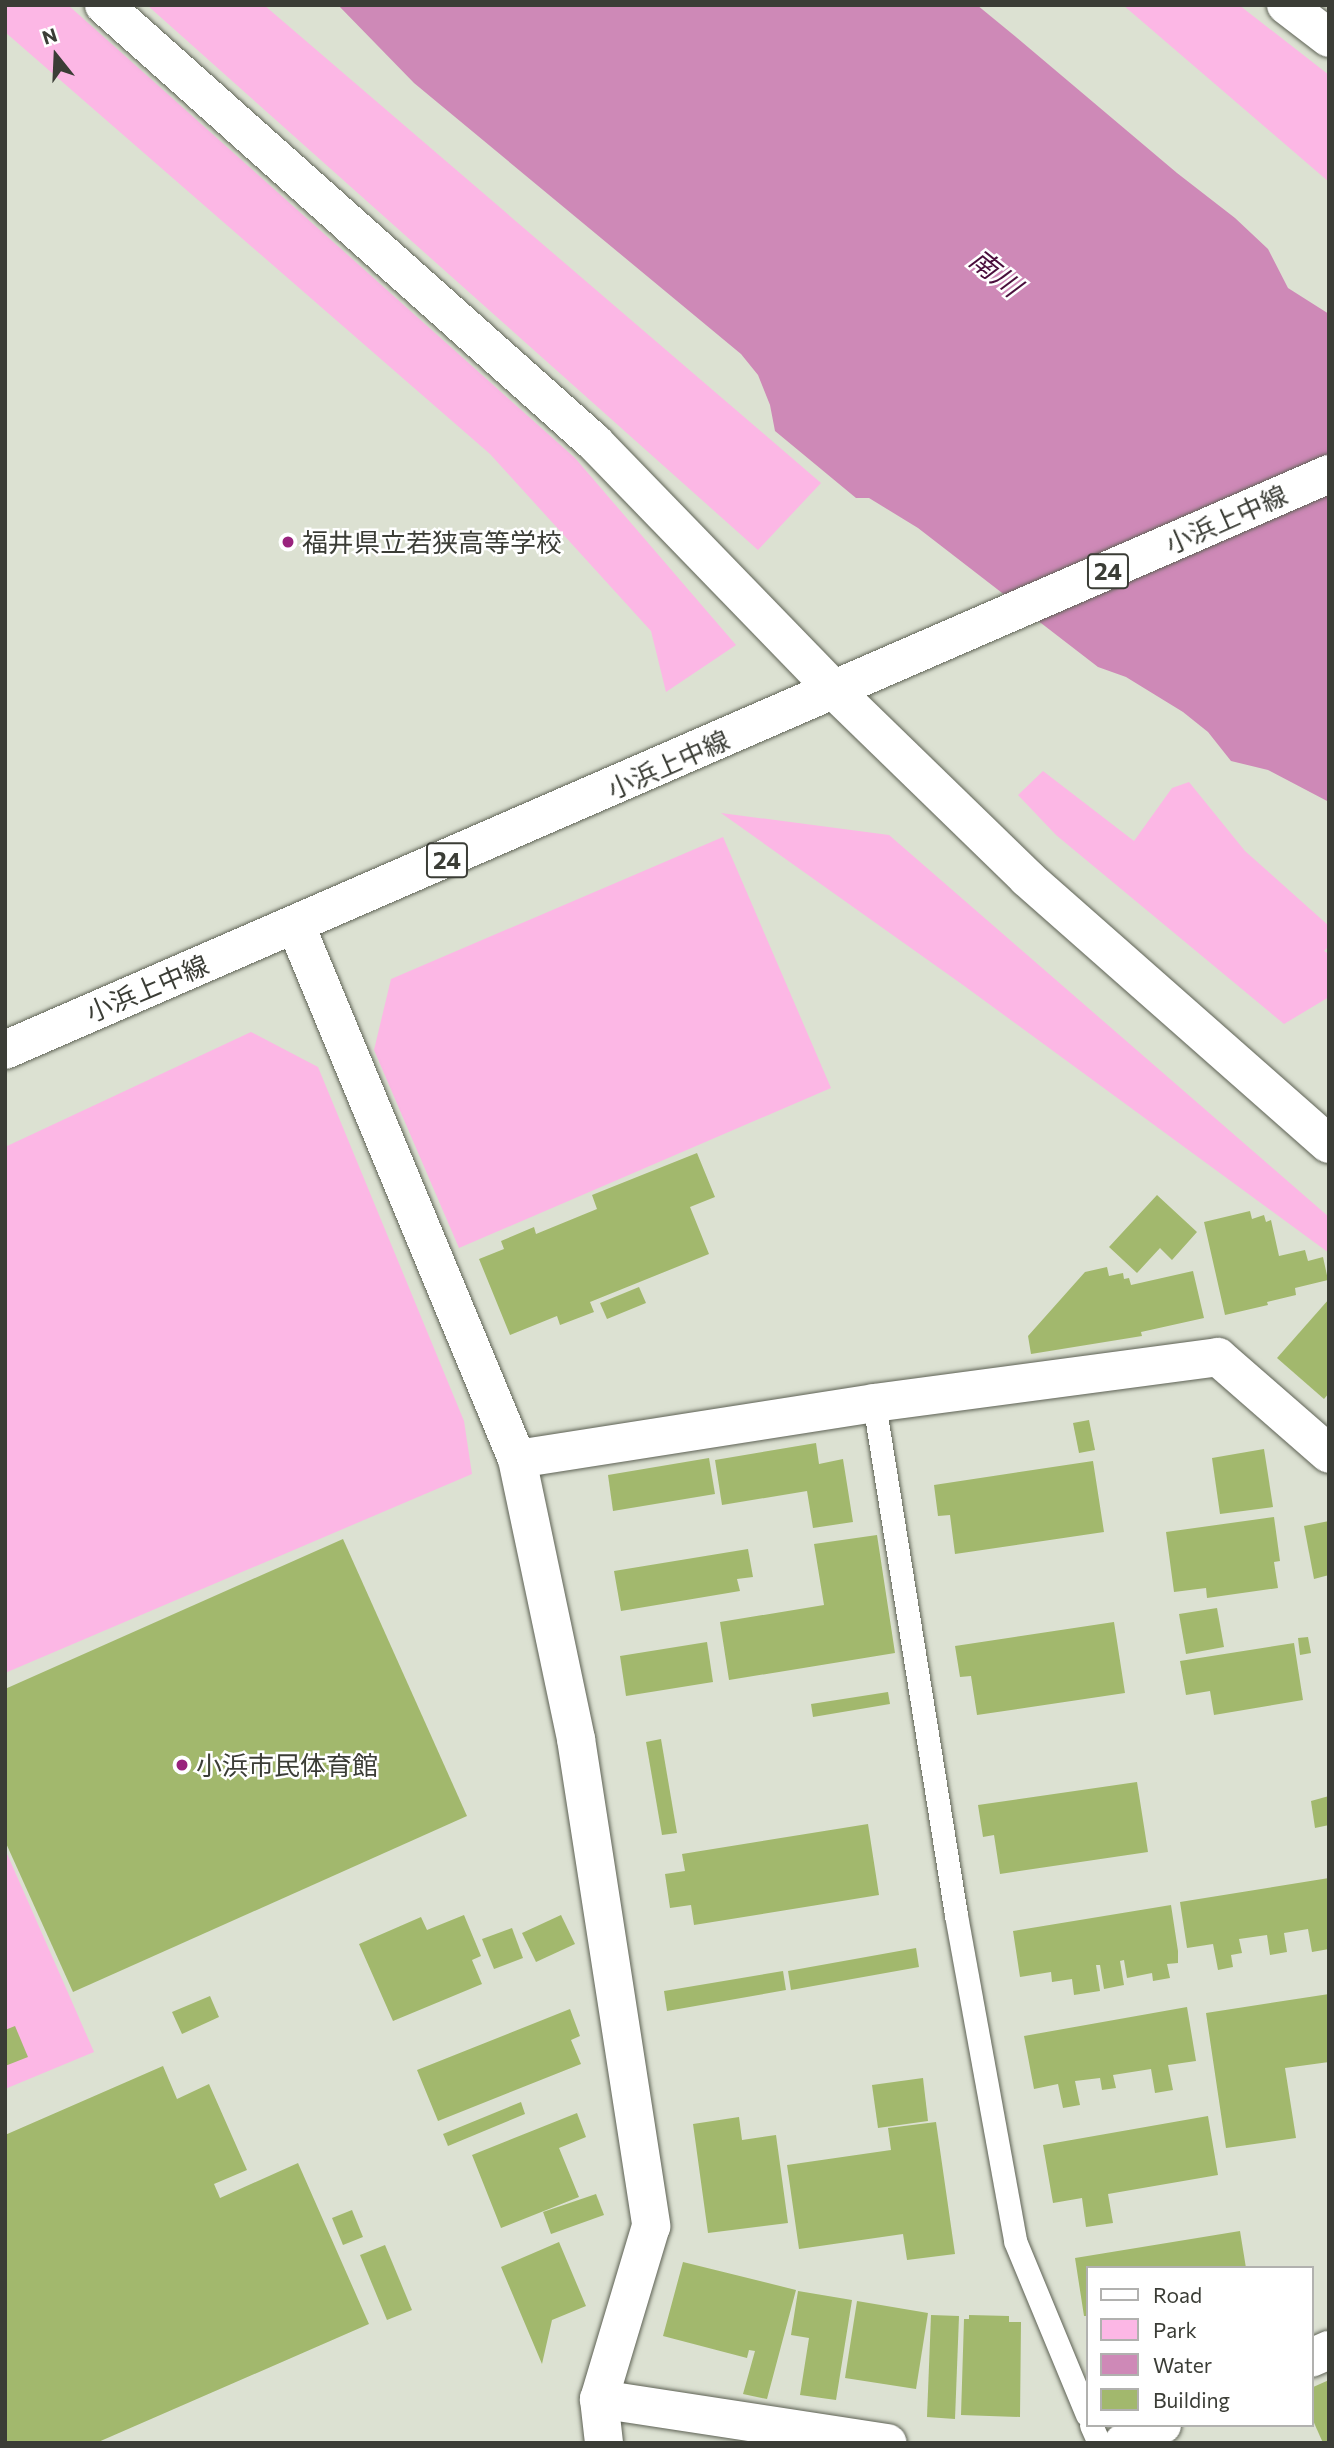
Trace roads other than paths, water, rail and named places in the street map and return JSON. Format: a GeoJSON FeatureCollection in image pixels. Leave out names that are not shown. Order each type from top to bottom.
{"type":"FeatureCollection","features":[{"type":"Feature","properties":{"kind":"street"},"geometry":{"type":"LineString","coordinates":[[104,5],[595,443],[835,691],[1027,878],[1329,1144]]}},
{"type":"Feature","properties":{"kind":"street"},"geometry":{"type":"LineString","coordinates":[[1286,5],[1329,38]]}},
{"type":"Feature","properties":{"kind":"street","name":"小浜上中線"},"geometry":{"type":"LineString","coordinates":[[5,1050],[296,926],[1329,474]]}},
{"type":"Feature","properties":{"kind":"street"},"geometry":{"type":"LineString","coordinates":[[296,926],[517,1459],[576,1740],[651,2226],[599,2399],[604,2443]]}},
{"type":"Feature","properties":{"kind":"street"},"geometry":{"type":"LineString","coordinates":[[517,1459],[874,1403],[1218,1357],[1329,1454]]}},
{"type":"Feature","properties":{"kind":"street"},"geometry":{"type":"LineString","coordinates":[[1313,2357],[1329,2350]]}},
{"type":"Feature","properties":{"kind":"street"},"geometry":{"type":"LineString","coordinates":[[599,2399],[888,2443]]}},
{"type":"Feature","properties":{"kind":"street"},"geometry":{"type":"LineString","coordinates":[[1123,2443],[1158,2427]]}},
{"type":"Feature","properties":{"kind":"lane"},"geometry":{"type":"LineString","coordinates":[[874,1403],[956,1915],[1015,2241],[1086,2413]]}},
{"type":"Feature","properties":{"kind":"lane"},"geometry":{"type":"LineString","coordinates":[[1092,2427],[1099,2443]]}},
{"type":"Feature","properties":{"kind":"water","name":"南川"},"geometry":{"type":"Polygon","coordinates":[[[338,5],[977,5],[1177,173],[1235,218],[1268,249],[1288,288],[1329,314],[1329,802],[1268,770],[1231,761],[1208,732],[1183,712],[1126,677],[1098,667],[918,528],[869,498],[856,498],[775,431],[770,405],[758,375],[741,354],[414,83],[338,5]]]}},
{"type":"Feature","properties":{"kind":"place","name":"福井県立若狭高等学校"},"geometry":{"type":"Point","coordinates":[288,542]}},
{"type":"Feature","properties":{"kind":"place","name":"小浜市民体育館"},"geometry":{"type":"Point","coordinates":[182,1765]}}]}
